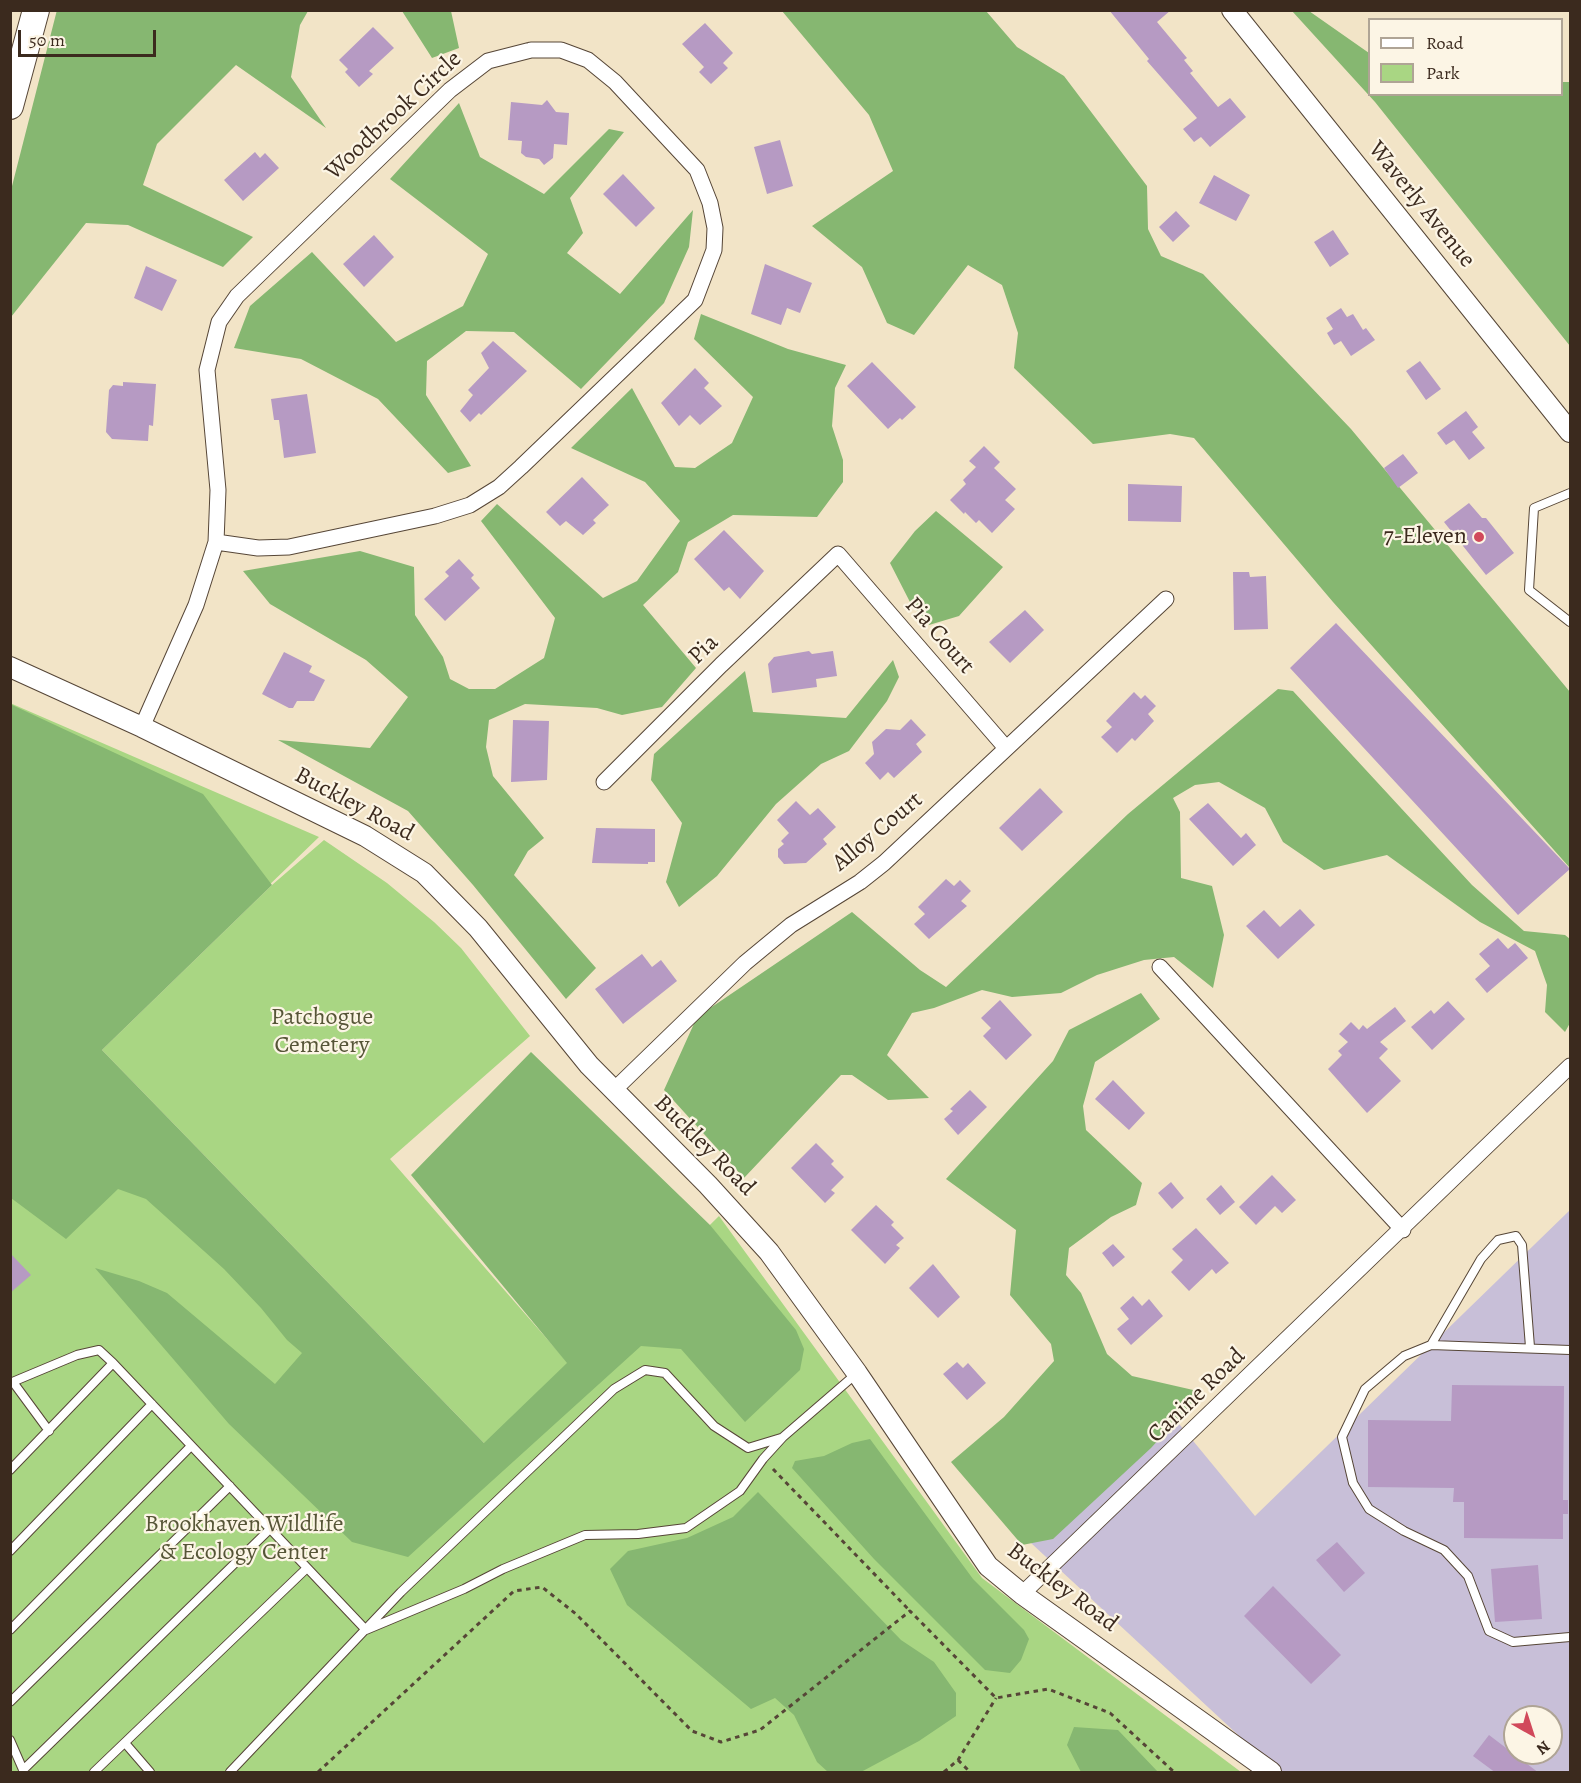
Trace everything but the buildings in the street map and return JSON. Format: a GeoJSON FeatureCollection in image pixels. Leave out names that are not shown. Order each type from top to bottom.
{"type":"FeatureCollection","features":[{"type":"Feature","properties":{"kind":"main road"},"geometry":{"type":"LineString","coordinates":[[10,106],[36,10]]}},
{"type":"Feature","properties":{"kind":"street","name":"Waverly Avenue"},"geometry":{"type":"LineString","coordinates":[[1232,10],[1570,432]]}},
{"type":"Feature","properties":{"kind":"street","name":"Woodbrook Circle"},"geometry":{"type":"LineString","coordinates":[[142,727],[196,604],[216,542],[218,490],[207,370],[219,322],[237,296],[450,90],[488,61],[531,50],[561,50],[588,60],[615,82],[697,170],[710,203],[715,228],[714,250],[695,300],[521,467],[499,487],[470,505],[435,516],[289,547],[258,548],[216,542]]}},
{"type":"Feature","properties":{"kind":"street","name":"Pia Court"},"geometry":{"type":"LineString","coordinates":[[838,554],[1006,748]]}},
{"type":"Feature","properties":{"kind":"street","name":"Pia"},"geometry":{"type":"LineString","coordinates":[[604,782],[721,664],[838,554]]}},
{"type":"Feature","properties":{"kind":"street","name":"Alloy Court"},"geometry":{"type":"LineString","coordinates":[[613,1091],[745,963],[791,925],[860,882],[884,863],[1166,598]]}},
{"type":"Feature","properties":{"kind":"street","name":"Buckley Road"},"geometry":{"type":"LineString","coordinates":[[10,667],[142,727],[365,836],[423,873],[465,913],[568,1040],[613,1091],[708,1185],[769,1252],[857,1373],[988,1566],[1022,1594],[1271,1773]]}},
{"type":"Feature","properties":{"kind":"street"},"geometry":{"type":"LineString","coordinates":[[1160,966],[1403,1230]]}},
{"type":"Feature","properties":{"kind":"street","name":"Canine Road"},"geometry":{"type":"LineString","coordinates":[[1022,1594],[1403,1230],[1570,1066]]}},
{"type":"Feature","properties":{"kind":"lane"},"geometry":{"type":"LineString","coordinates":[[1570,493],[1534,508],[1529,591],[1570,621]]}},
{"type":"Feature","properties":{"kind":"lane"},"geometry":{"type":"LineString","coordinates":[[1431,1346],[1481,1259],[1498,1240],[1516,1236],[1522,1245],[1530,1347]]}},
{"type":"Feature","properties":{"kind":"lane"},"geometry":{"type":"LineString","coordinates":[[1570,1350],[1530,1347],[1431,1346],[1404,1356],[1365,1389],[1342,1437],[1353,1483],[1369,1509],[1404,1531],[1444,1550],[1468,1576],[1488,1631],[1513,1642],[1570,1637]]}},
{"type":"Feature","properties":{"kind":"lane"},"geometry":{"type":"LineString","coordinates":[[49,1431],[12,1382],[77,1355],[99,1350],[366,1630]]}},
{"type":"Feature","properties":{"kind":"lane"},"geometry":{"type":"LineString","coordinates":[[10,1470],[113,1363]]}},
{"type":"Feature","properties":{"kind":"lane"},"geometry":{"type":"LineString","coordinates":[[230,1773],[401,1592],[606,1397],[645,1370],[665,1373],[714,1426],[748,1448],[783,1437]]}},
{"type":"Feature","properties":{"kind":"lane"},"geometry":{"type":"LineString","coordinates":[[366,1630],[502,1569],[585,1535],[638,1534],[686,1528],[740,1491],[763,1459],[783,1437],[857,1373]]}},
{"type":"Feature","properties":{"kind":"lane"},"geometry":{"type":"LineString","coordinates":[[10,1551],[152,1404]]}},
{"type":"Feature","properties":{"kind":"lane"},"geometry":{"type":"LineString","coordinates":[[10,1630],[191,1446]]}},
{"type":"Feature","properties":{"kind":"lane"},"geometry":{"type":"LineString","coordinates":[[10,1702],[230,1486]]}},
{"type":"Feature","properties":{"kind":"lane"},"geometry":{"type":"LineString","coordinates":[[10,1740],[24,1771],[270,1529]]}},
{"type":"Feature","properties":{"kind":"lane"},"geometry":{"type":"LineString","coordinates":[[94,1773],[307,1568]]}},
{"type":"Feature","properties":{"kind":"lane"},"geometry":{"type":"LineString","coordinates":[[125,1743],[150,1773]]}},
{"type":"Feature","properties":{"kind":"path"},"geometry":{"type":"LineString","coordinates":[[763,1459],[996,1698]]}},
{"type":"Feature","properties":{"kind":"path"},"geometry":{"type":"LineString","coordinates":[[318,1773],[514,1591],[542,1587],[576,1614],[692,1731],[721,1742],[760,1730],[910,1611]]}},
{"type":"Feature","properties":{"kind":"path"},"geometry":{"type":"LineString","coordinates":[[944,1773],[958,1760],[996,1698],[1048,1689],[1110,1713],[1174,1773]]}},
{"type":"Feature","properties":{"kind":"path"},"geometry":{"type":"LineString","coordinates":[[958,1760],[970,1773]]}},
{"type":"Feature","properties":{"kind":"shaded area"},"geometry":{"type":"Polygon","coordinates":[[[1570,1210],[1570,1772],[1278,1772],[1031,1543],[1166,1408],[1255,1516],[1570,1210]]]}},
{"type":"Feature","properties":{"kind":"green space"},"geometry":{"type":"Polygon","coordinates":[[[57,10],[308,11],[300,25],[291,77],[326,128],[236,65],[157,144],[143,185],[253,237],[223,267],[128,225],[86,223],[11,317],[11,190],[57,10]]]}},
{"type":"Feature","properties":{"kind":"green space"},"geometry":{"type":"Polygon","coordinates":[[[402,11],[451,11],[459,48],[432,58],[402,11]]]}},
{"type":"Feature","properties":{"kind":"green space"},"geometry":{"type":"Polygon","coordinates":[[[782,11],[986,11],[1017,47],[1064,76],[1147,186],[1148,229],[1161,256],[1203,274],[1351,429],[1570,692],[1570,868],[1333,602],[1194,438],[1170,434],[1093,444],[1014,368],[1018,333],[1002,285],[968,265],[914,335],[887,323],[862,267],[812,226],[893,171],[869,115],[782,11]]]}},
{"type":"Feature","properties":{"kind":"green space"},"geometry":{"type":"Polygon","coordinates":[[[1292,11],[1309,11],[1368,52],[1368,94],[1292,11]]]}},
{"type":"Feature","properties":{"kind":"green space"},"geometry":{"type":"Polygon","coordinates":[[[1563,82],[1570,82],[1570,346],[1370,96],[1563,96],[1563,82]]]}},
{"type":"Feature","properties":{"kind":"green space"},"geometry":{"type":"Polygon","coordinates":[[[459,103],[480,157],[544,194],[609,129],[624,132],[570,198],[583,233],[567,253],[620,294],[693,210],[689,247],[664,303],[581,389],[514,332],[466,331],[427,361],[426,395],[471,466],[448,473],[378,399],[301,359],[234,348],[250,306],[312,252],[396,342],[463,306],[488,254],[390,179],[459,103]]]}},
{"type":"Feature","properties":{"kind":"green space"},"geometry":{"type":"Polygon","coordinates":[[[701,314],[788,349],[846,365],[835,388],[832,426],[843,460],[843,482],[817,517],[733,515],[688,542],[678,572],[643,605],[696,668],[662,707],[622,715],[597,708],[525,704],[489,720],[486,747],[493,776],[544,838],[528,851],[514,875],[596,968],[566,999],[473,885],[408,811],[278,740],[370,748],[408,697],[366,660],[270,604],[243,571],[360,551],[414,567],[415,615],[443,657],[450,679],[469,689],[495,689],[544,658],[555,618],[481,521],[497,504],[603,598],[637,581],[680,521],[645,482],[571,448],[632,388],[675,467],[695,468],[732,443],[753,397],[694,339],[701,314]]]}},
{"type":"Feature","properties":{"kind":"green space"},"geometry":{"type":"Polygon","coordinates":[[[936,511],[1003,567],[959,616],[929,625],[911,604],[890,563],[915,531],[936,511]]]}},
{"type":"Feature","properties":{"kind":"green space"},"geometry":{"type":"Polygon","coordinates":[[[893,660],[899,677],[887,701],[849,751],[821,764],[776,804],[717,876],[679,907],[666,882],[682,823],[651,780],[654,754],[745,671],[753,712],[846,718],[893,660]]]}},
{"type":"Feature","properties":{"kind":"green space"},"geometry":{"type":"Polygon","coordinates":[[[1278,689],[1293,691],[1472,885],[1524,931],[1565,935],[1570,939],[1570,1023],[1565,1032],[1545,1012],[1547,985],[1535,951],[1480,922],[1387,855],[1324,870],[1283,842],[1265,808],[1219,782],[1195,785],[1173,798],[1180,812],[1181,878],[1212,886],[1224,935],[1213,988],[1174,957],[1144,960],[1097,975],[1061,993],[1012,997],[982,990],[934,1008],[912,1013],[887,1055],[929,1098],[888,1100],[852,1075],[841,1075],[744,1178],[664,1090],[697,1017],[852,912],[920,970],[946,987],[1128,814],[1278,689]]]}},
{"type":"Feature","properties":{"kind":"green space","name":"Brookhaven Wildlife & Ecology Center"},"geometry":{"type":"Polygon","coordinates":[[[10,703],[319,837],[97,1051],[484,1448],[719,1216],[982,1578],[1241,1772],[11,1772],[10,703]]]}},
{"type":"Feature","properties":{"kind":"green space"},"geometry":{"type":"Polygon","coordinates":[[[10,704],[203,794],[272,885],[102,1050],[484,1443],[567,1363],[411,1175],[531,1052],[710,1225],[796,1330],[804,1349],[800,1370],[745,1422],[681,1349],[641,1346],[408,1557],[352,1542],[229,1424],[95,1268],[139,1281],[167,1293],[275,1384],[302,1353],[287,1340],[224,1269],[146,1199],[118,1189],[66,1239],[11,1198],[10,704]]]}},
{"type":"Feature","properties":{"kind":"green space","name":"Patchogue Cemetery"},"geometry":{"type":"Polygon","coordinates":[[[324,840],[387,883],[434,922],[461,948],[530,1036],[390,1159],[568,1363],[485,1444],[102,1050],[272,885],[324,840]]]}},
{"type":"Feature","properties":{"kind":"green space"},"geometry":{"type":"Polygon","coordinates":[[[1141,993],[1160,1019],[1095,1062],[1083,1106],[1086,1130],[1142,1183],[1136,1205],[1111,1217],[1069,1248],[1066,1275],[1081,1293],[1107,1354],[1132,1376],[1202,1392],[1151,1448],[1053,1539],[1022,1545],[951,1462],[1004,1417],[1054,1361],[1051,1344],[1010,1295],[1016,1230],[946,1179],[1053,1061],[1069,1030],[1141,993]]]}},
{"type":"Feature","properties":{"kind":"green space"},"geometry":{"type":"Polygon","coordinates":[[[870,1439],[973,1579],[1024,1630],[1029,1639],[1021,1660],[1010,1673],[985,1670],[874,1559],[792,1468],[795,1461],[824,1456],[852,1443],[870,1439]]]}},
{"type":"Feature","properties":{"kind":"green space"},"geometry":{"type":"Polygon","coordinates":[[[758,1492],[901,1640],[934,1662],[956,1693],[956,1716],[919,1741],[861,1772],[828,1772],[817,1762],[794,1715],[775,1698],[751,1709],[627,1605],[610,1569],[628,1551],[687,1538],[733,1517],[758,1492]]]}},
{"type":"Feature","properties":{"kind":"green space"},"geometry":{"type":"Polygon","coordinates":[[[1074,1727],[1118,1730],[1158,1772],[1081,1772],[1067,1745],[1074,1727]]]}},
{"type":"Feature","properties":{"kind":"place","name":"7-Eleven"},"geometry":{"type":"Point","coordinates":[1479,537]}}]}
